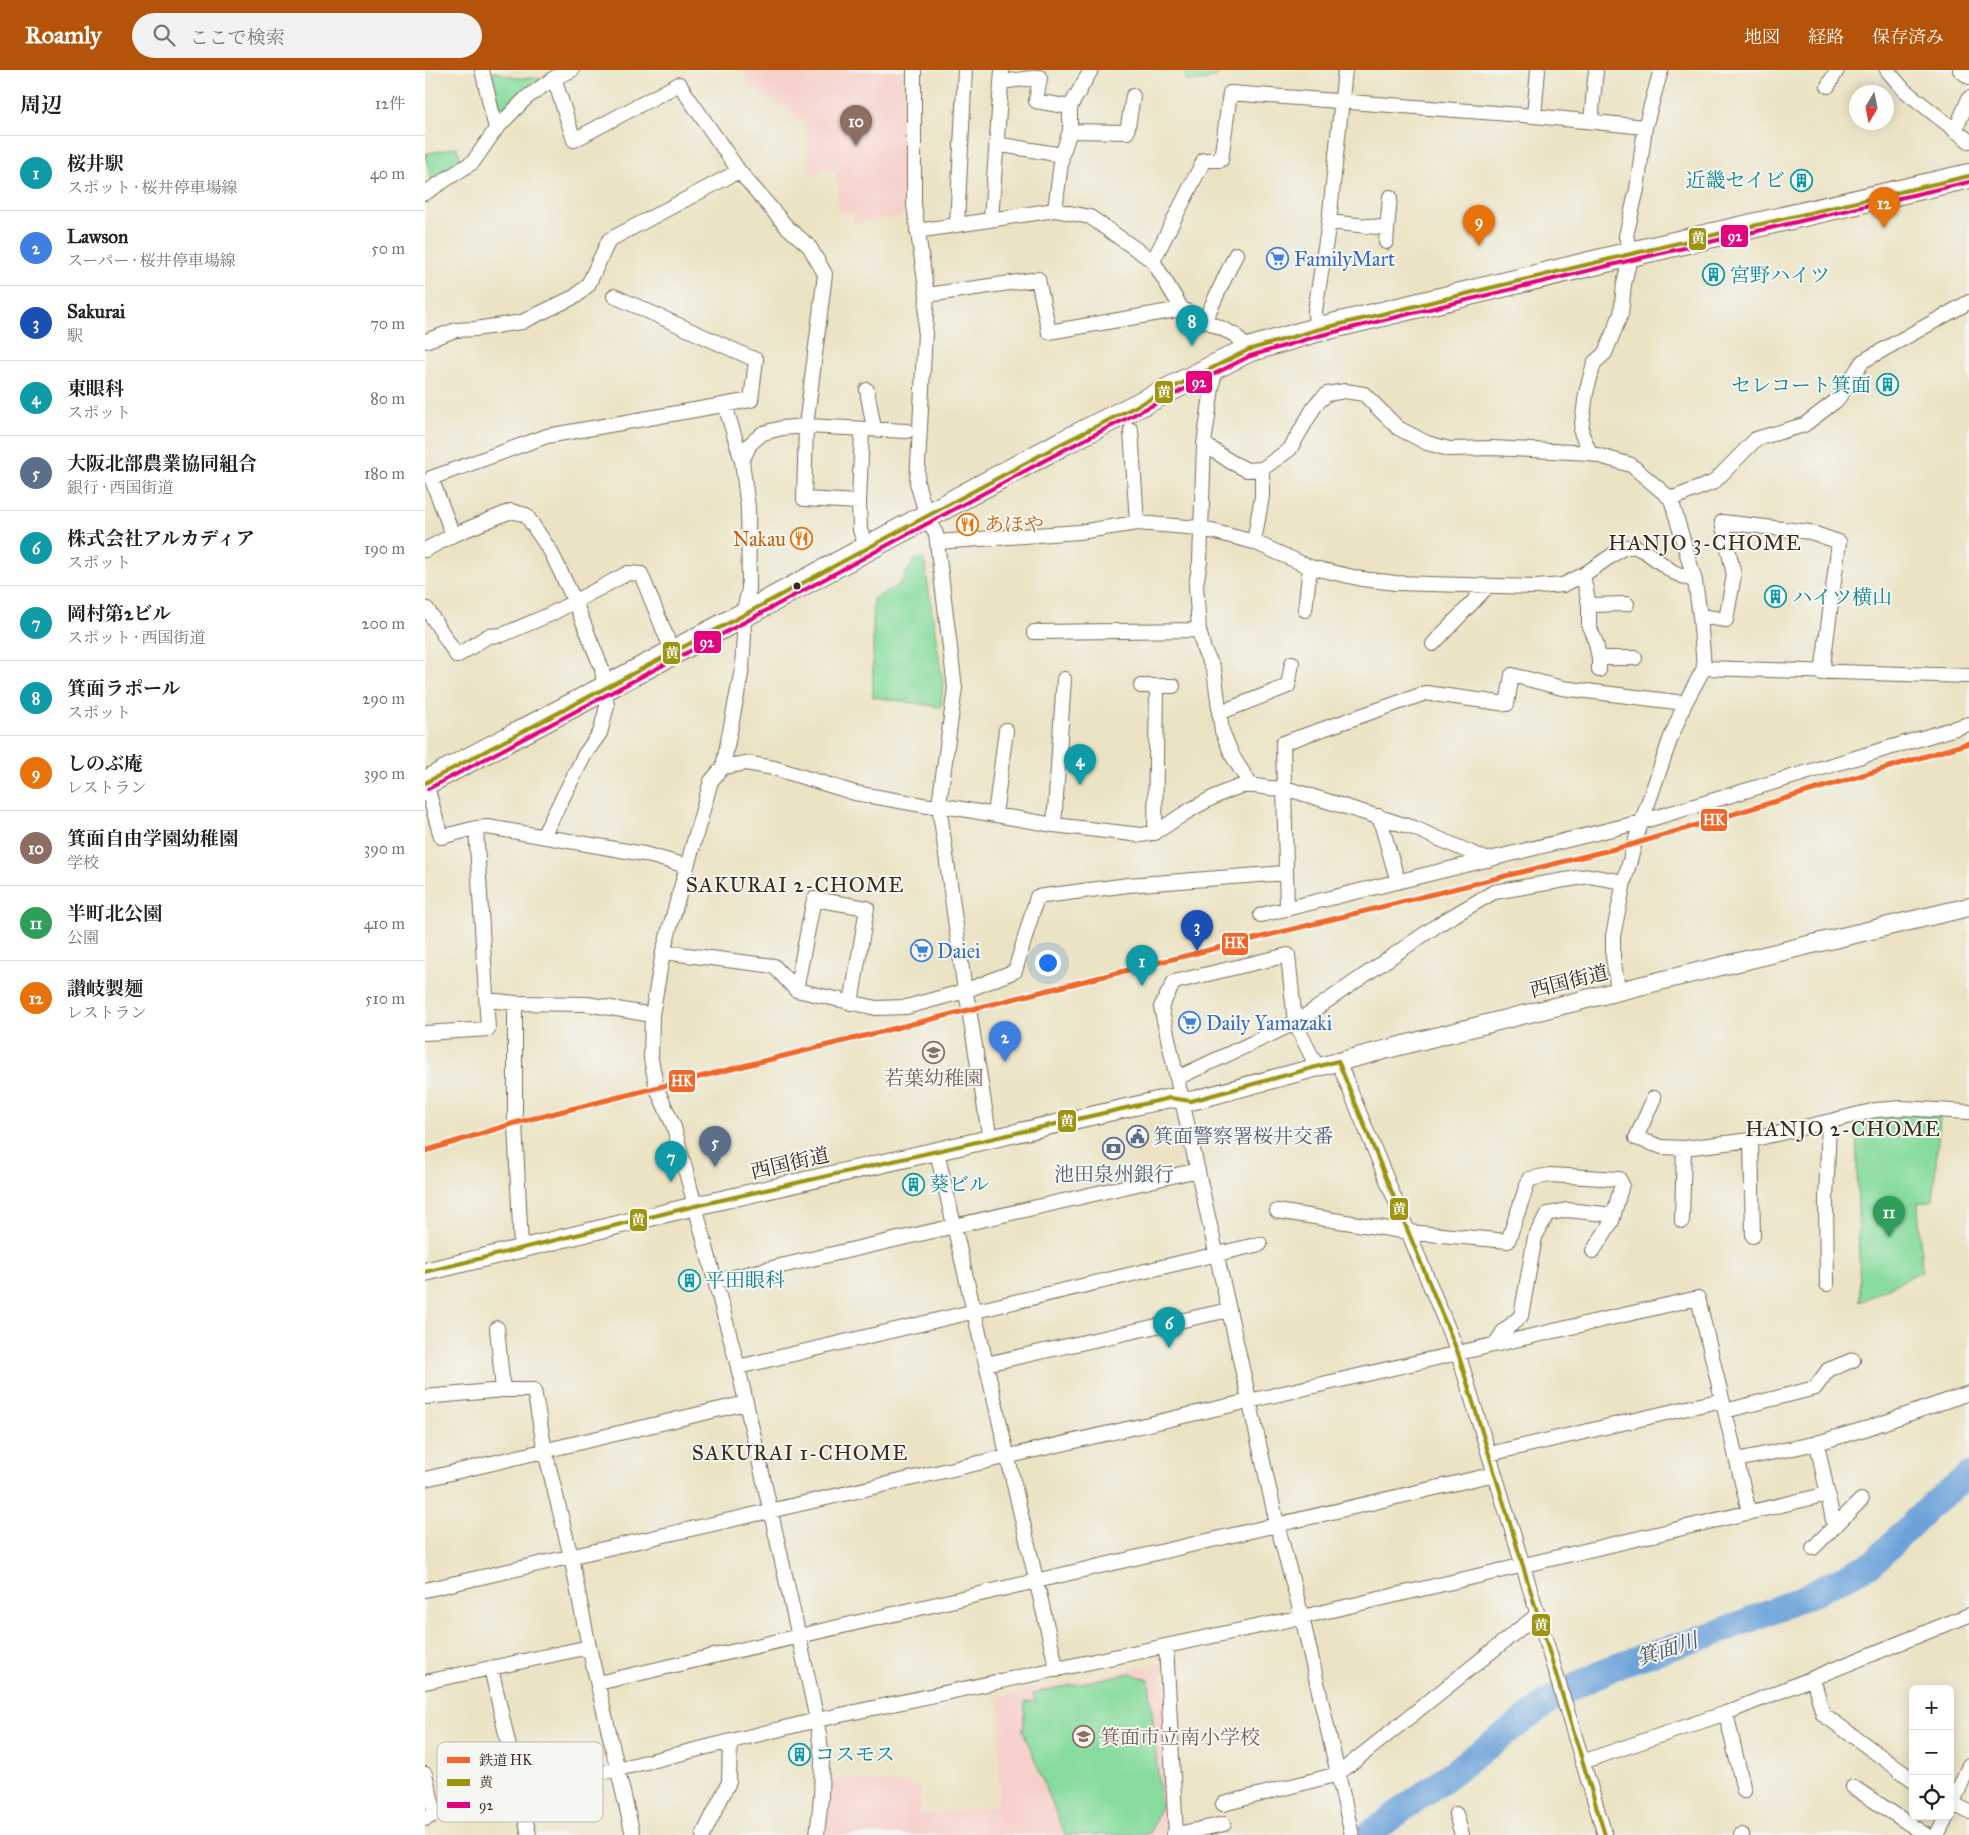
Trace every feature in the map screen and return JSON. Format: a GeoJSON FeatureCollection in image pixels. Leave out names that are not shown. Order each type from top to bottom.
{"type":"FeatureCollection","features":[{"type":"Feature","properties":{"kind":"highway"},"geometry":{"type":"LineString","coordinates":[[425,783],[673,653],[1061,444],[1248,350],[1316,330],[1631,254],[1969,176]]}},
{"type":"Feature","properties":{"kind":"street"},"geometry":{"type":"LineString","coordinates":[[482,70],[496,129]]}},
{"type":"Feature","properties":{"kind":"street"},"geometry":{"type":"LineString","coordinates":[[425,193],[473,162],[496,129],[526,98],[554,78],[572,70]]}},
{"type":"Feature","properties":{"kind":"street"},"geometry":{"type":"LineString","coordinates":[[914,70],[913,205],[927,295],[917,483],[927,517],[936,534],[955,688],[939,805],[965,991],[969,1004],[990,1140]]}},
{"type":"Feature","properties":{"kind":"street"},"geometry":{"type":"LineString","coordinates":[[957,224],[965,70]]}},
{"type":"Feature","properties":{"kind":"street"},"geometry":{"type":"LineString","coordinates":[[1055,210],[1062,155],[1070,131],[1071,107],[1091,70]]}},
{"type":"Feature","properties":{"kind":"street"},"geometry":{"type":"LineString","coordinates":[[1316,330],[1315,311],[1329,222],[1345,70]]}},
{"type":"Feature","properties":{"kind":"street"},"geometry":{"type":"LineString","coordinates":[[1534,116],[1538,70]]}},
{"type":"Feature","properties":{"kind":"street"},"geometry":{"type":"LineString","coordinates":[[1591,120],[1596,70]]}},
{"type":"Feature","properties":{"kind":"street"},"geometry":{"type":"LineString","coordinates":[[1590,453],[1581,432],[1586,393],[1594,363],[1605,354],[1621,314],[1631,254],[1626,236],[1637,189],[1645,127],[1661,70]]}},
{"type":"Feature","properties":{"kind":"street"},"geometry":{"type":"LineString","coordinates":[[1828,86],[1837,70]]}},
{"type":"Feature","properties":{"kind":"street"},"geometry":{"type":"LineString","coordinates":[[1887,70],[1904,90],[1969,141]]}},
{"type":"Feature","properties":{"kind":"street"},"geometry":{"type":"LineString","coordinates":[[1959,70],[1969,77]]}},
{"type":"Feature","properties":{"kind":"street"},"geometry":{"type":"LineString","coordinates":[[991,219],[1001,76],[1039,77],[1036,101],[1071,107]]}},
{"type":"Feature","properties":{"kind":"street"},"geometry":{"type":"LineString","coordinates":[[554,78],[574,140],[679,84],[739,172],[787,227],[809,246],[825,274],[806,426],[804,499],[859,502]]}},
{"type":"Feature","properties":{"kind":"street"},"geometry":{"type":"LineString","coordinates":[[1153,260],[1203,160],[1221,160],[1230,93],[1591,120],[1645,127]]}},
{"type":"Feature","properties":{"kind":"street"},"geometry":{"type":"LineString","coordinates":[[1070,131],[1127,132],[1133,96]]}},
{"type":"Feature","properties":{"kind":"street"},"geometry":{"type":"LineString","coordinates":[[1955,131],[1969,98]]}},
{"type":"Feature","properties":{"kind":"street"},"geometry":{"type":"LineString","coordinates":[[996,144],[1062,155]]}},
{"type":"Feature","properties":{"kind":"street"},"geometry":{"type":"LineString","coordinates":[[425,341],[456,330],[475,330],[522,322],[576,296],[588,285],[609,240],[739,172]]}},
{"type":"Feature","properties":{"kind":"street"},"geometry":{"type":"LineString","coordinates":[[1329,222],[1386,235],[1390,197]]}},
{"type":"Feature","properties":{"kind":"street"},"geometry":{"type":"LineString","coordinates":[[917,231],[1055,210],[1089,217],[1153,260],[1182,309],[1235,335],[1248,350]]}},
{"type":"Feature","properties":{"kind":"street"},"geometry":{"type":"LineString","coordinates":[[1205,320],[1236,254]]}},
{"type":"Feature","properties":{"kind":"street"},"geometry":{"type":"LineString","coordinates":[[927,295],[1038,279],[1049,332],[1182,309]]}},
{"type":"Feature","properties":{"kind":"street"},"geometry":{"type":"LineString","coordinates":[[453,535],[431,478],[547,436],[751,400],[755,360],[614,296]]}},
{"type":"Feature","properties":{"kind":"street"},"geometry":{"type":"LineString","coordinates":[[1671,499],[1714,482],[1756,439],[1804,425],[1837,400],[1863,361],[1969,302]]}},
{"type":"Feature","properties":{"kind":"street"},"geometry":{"type":"LineString","coordinates":[[1215,367],[1204,444],[1200,561],[1196,585],[1199,630],[1204,650],[1214,670],[1222,731],[1229,748],[1250,784]]}},
{"type":"Feature","properties":{"kind":"street"},"geometry":{"type":"LineString","coordinates":[[867,390],[868,429],[859,502],[860,530],[867,548]]}},
{"type":"Feature","properties":{"kind":"street"},"geometry":{"type":"LineString","coordinates":[[1204,444],[1247,470],[1262,469],[1290,449],[1316,404],[1327,394],[1345,391],[1363,394],[1398,428],[1427,442],[1449,449],[1493,448],[1590,453],[1631,466],[1671,499],[1695,581],[1704,668],[1685,703],[1669,740],[1641,822],[1624,882],[1613,936],[1613,957],[1619,990]]}},
{"type":"Feature","properties":{"kind":"street"},"geometry":{"type":"LineString","coordinates":[[725,405],[742,461],[748,508],[749,589],[743,614],[742,669],[723,767],[711,781],[663,952],[652,1015],[651,1060],[655,1081],[674,1127],[738,1367],[817,1720],[822,1758],[821,1798],[817,1835]]}},
{"type":"Feature","properties":{"kind":"street"},"geometry":{"type":"LineString","coordinates":[[742,461],[750,444],[763,433],[782,428],[806,426],[907,431]]}},
{"type":"Feature","properties":{"kind":"street"},"geometry":{"type":"LineString","coordinates":[[1131,430],[1137,523]]}},
{"type":"Feature","properties":{"kind":"street"},"geometry":{"type":"LineString","coordinates":[[1254,542],[1262,496],[1262,469]]}},
{"type":"Feature","properties":{"kind":"street"},"geometry":{"type":"LineString","coordinates":[[425,550],[453,535],[511,511],[526,515],[551,552],[575,602],[602,669],[607,706],[600,733],[585,754],[543,836]]}},
{"type":"Feature","properties":{"kind":"street"},"geometry":{"type":"LineString","coordinates":[[1700,616],[1726,620],[1734,575],[1722,522],[1810,532],[1839,542],[1822,672]]}},
{"type":"Feature","properties":{"kind":"street"},"geometry":{"type":"LineString","coordinates":[[937,542],[1079,532],[1137,523],[1200,528],[1254,542],[1310,567],[1362,579],[1396,583],[1536,588],[1563,584],[1583,575],[1623,548],[1633,546],[1646,552],[1673,572],[1695,581]]}},
{"type":"Feature","properties":{"kind":"street"},"geometry":{"type":"LineString","coordinates":[[1305,610],[1310,567]]}},
{"type":"Feature","properties":{"kind":"street"},"geometry":{"type":"LineString","coordinates":[[425,609],[427,609],[457,656],[488,636],[505,634],[575,602],[628,573],[641,574],[673,653]]}},
{"type":"Feature","properties":{"kind":"street"},"geometry":{"type":"LineString","coordinates":[[1583,575],[1589,605],[1589,626],[1596,643],[1599,664],[1635,658]]}},
{"type":"Feature","properties":{"kind":"street"},"geometry":{"type":"LineString","coordinates":[[1433,644],[1489,586]]}},
{"type":"Feature","properties":{"kind":"street"},"geometry":{"type":"LineString","coordinates":[[1589,605],[1627,604]]}},
{"type":"Feature","properties":{"kind":"street"},"geometry":{"type":"LineString","coordinates":[[1034,632],[1199,630]]}},
{"type":"Feature","properties":{"kind":"street"},"geometry":{"type":"LineString","coordinates":[[1219,713],[1288,686],[1292,663]]}},
{"type":"Feature","properties":{"kind":"street"},"geometry":{"type":"LineString","coordinates":[[1704,668],[1969,676]]}},
{"type":"Feature","properties":{"kind":"street"},"geometry":{"type":"LineString","coordinates":[[1287,909],[1283,743],[1426,693],[1507,704],[1512,675],[1562,688],[1685,703]]}},
{"type":"Feature","properties":{"kind":"street"},"geometry":{"type":"LineString","coordinates":[[1054,825],[1064,678]]}},
{"type":"Feature","properties":{"kind":"street"},"geometry":{"type":"LineString","coordinates":[[1141,686],[1173,686]]}},
{"type":"Feature","properties":{"kind":"street"},"geometry":{"type":"LineString","coordinates":[[1155,834],[1157,686]]}},
{"type":"Feature","properties":{"kind":"street"},"geometry":{"type":"LineString","coordinates":[[1261,915],[1641,822],[1969,724]]}},
{"type":"Feature","properties":{"kind":"street"},"geometry":{"type":"LineString","coordinates":[[995,815],[1006,730]]}},
{"type":"Feature","properties":{"kind":"street"},"geometry":{"type":"LineString","coordinates":[[723,767],[746,763],[774,768],[855,793],[1054,825],[1141,835],[1155,834],[1183,814],[1237,787],[1250,784],[1276,790],[1285,788],[1414,828],[1487,860]]}},
{"type":"Feature","properties":{"kind":"street"},"geometry":{"type":"LineString","coordinates":[[425,783],[441,837],[475,828],[488,827],[644,854],[687,866]]}},
{"type":"Feature","properties":{"kind":"street"},"geometry":{"type":"LineString","coordinates":[[1379,816],[1398,882]]}},
{"type":"Feature","properties":{"kind":"street"},"geometry":{"type":"LineString","coordinates":[[425,1033],[488,1030],[475,828]]}},
{"type":"Feature","properties":{"kind":"street"},"geometry":{"type":"LineString","coordinates":[[663,952],[774,966],[796,990],[876,1008],[906,1006],[965,991],[1015,971],[1037,897],[1128,885],[1285,873]]}},
{"type":"Feature","properties":{"kind":"street"},"geometry":{"type":"LineString","coordinates":[[1177,1078],[1295,1024],[1439,924],[1494,892],[1589,876],[1624,882]]}},
{"type":"Feature","properties":{"kind":"street"},"geometry":{"type":"LineString","coordinates":[[796,990],[814,899],[867,908],[851,1003]]}},
{"type":"Feature","properties":{"kind":"street","name":"西国街道"},"geometry":{"type":"LineString","coordinates":[[425,1272],[695,1206],[1170,1098],[1191,1101],[1338,1061],[1619,990],[1969,907]]}},
{"type":"Feature","properties":{"kind":"street"},"geometry":{"type":"LineString","coordinates":[[1317,1067],[1295,1024],[1288,955],[1173,982],[1161,1007],[1277,1524],[1302,1616],[1351,1830]]}},
{"type":"Feature","properties":{"kind":"street"},"geometry":{"type":"LineString","coordinates":[[487,1000],[515,1003],[587,1004],[652,1015]]}},
{"type":"Feature","properties":{"kind":"street"},"geometry":{"type":"LineString","coordinates":[[515,1003],[515,1123],[521,1248]]}},
{"type":"Feature","properties":{"kind":"street"},"geometry":{"type":"LineString","coordinates":[[1338,1061],[1458,1353],[1605,1835]]}},
{"type":"Feature","properties":{"kind":"street"},"geometry":{"type":"LineString","coordinates":[[1654,1098],[1636,1138],[1662,1147],[1684,1148],[1751,1140],[1885,1110],[1902,1108],[1969,1112]]}},
{"type":"Feature","properties":{"kind":"street"},"geometry":{"type":"LineString","coordinates":[[1829,1122],[1822,1199],[1831,1276]]}},
{"type":"Feature","properties":{"kind":"street"},"geometry":{"type":"LineString","coordinates":[[1751,1140],[1747,1211],[1753,1236]]}},
{"type":"Feature","properties":{"kind":"street"},"geometry":{"type":"LineString","coordinates":[[1682,1221],[1684,1148]]}},
{"type":"Feature","properties":{"kind":"street"},"geometry":{"type":"LineString","coordinates":[[937,1152],[1057,1670]]}},
{"type":"Feature","properties":{"kind":"street"},"geometry":{"type":"LineString","coordinates":[[716,1281],[1197,1170]]}},
{"type":"Feature","properties":{"kind":"street"},"geometry":{"type":"LineString","coordinates":[[1277,1212],[1408,1232],[1508,1242],[1529,1179],[1550,1175],[1619,1179],[1622,1184],[1612,1221],[1593,1251]]}},
{"type":"Feature","properties":{"kind":"street"},"geometry":{"type":"LineString","coordinates":[[1496,1344],[1503,1332],[1521,1316],[1535,1237],[1547,1214],[1567,1210],[1614,1215]]}},
{"type":"Feature","properties":{"kind":"street"},"geometry":{"type":"LineString","coordinates":[[738,1367],[1259,1244]]}},
{"type":"Feature","properties":{"kind":"street"},"geometry":{"type":"LineString","coordinates":[[425,1590],[1698,1298],[1749,1512]]}},
{"type":"Feature","properties":{"kind":"street"},"geometry":{"type":"LineString","coordinates":[[986,1364],[1229,1310]]}},
{"type":"Feature","properties":{"kind":"street"},"geometry":{"type":"LineString","coordinates":[[497,1328],[503,1390]]}},
{"type":"Feature","properties":{"kind":"street"},"geometry":{"type":"LineString","coordinates":[[1489,1454],[1815,1388],[1828,1370],[1853,1360]]}},
{"type":"Feature","properties":{"kind":"street"},"geometry":{"type":"LineString","coordinates":[[425,1397],[503,1390],[534,1390],[545,1451],[571,1557],[589,1647],[633,1835]]}},
{"type":"Feature","properties":{"kind":"street"},"geometry":{"type":"LineString","coordinates":[[1737,1460],[1817,1443],[1868,1428],[1969,1393]]}},
{"type":"Feature","properties":{"kind":"street"},"geometry":{"type":"LineString","coordinates":[[425,1479],[746,1402]]}},
{"type":"Feature","properties":{"kind":"street"},"geometry":{"type":"LineString","coordinates":[[1817,1443],[1835,1525]]}},
{"type":"Feature","properties":{"kind":"street"},"geometry":{"type":"LineString","coordinates":[[598,1683],[1495,1474]]}},
{"type":"Feature","properties":{"kind":"street"},"geometry":{"type":"LineString","coordinates":[[603,1772],[817,1720],[1302,1616],[1828,1494]]}},
{"type":"Feature","properties":{"kind":"street"},"geometry":{"type":"LineString","coordinates":[[1813,1548],[1861,1500]]}},
{"type":"Feature","properties":{"kind":"street"},"geometry":{"type":"LineString","coordinates":[[1223,1804],[1338,1774],[1537,1615]]}},
{"type":"Feature","properties":{"kind":"street"},"geometry":{"type":"LineString","coordinates":[[1582,1762],[1726,1713],[1969,1615]]}},
{"type":"Feature","properties":{"kind":"street"},"geometry":{"type":"LineString","coordinates":[[1166,1646],[1175,1834],[1224,1824]]}},
{"type":"Feature","properties":{"kind":"street"},"geometry":{"type":"LineString","coordinates":[[425,1682],[589,1647]]}},
{"type":"Feature","properties":{"kind":"street"},"geometry":{"type":"LineString","coordinates":[[491,1668],[508,1742]]}},
{"type":"Feature","properties":{"kind":"street"},"geometry":{"type":"LineString","coordinates":[[1813,1678],[1823,1714],[1909,1777]]}},
{"type":"Feature","properties":{"kind":"street"},"geometry":{"type":"LineString","coordinates":[[1726,1713],[1744,1790]]}},
{"type":"Feature","properties":{"kind":"street"},"geometry":{"type":"LineString","coordinates":[[703,1835],[729,1782],[730,1742]]}},
{"type":"Feature","properties":{"kind":"street"},"geometry":{"type":"LineString","coordinates":[[1954,1798],[1969,1765]]}},
{"type":"Feature","properties":{"kind":"street"},"geometry":{"type":"LineString","coordinates":[[425,1774],[430,1817]]}},
{"type":"Feature","properties":{"kind":"street"},"geometry":{"type":"LineString","coordinates":[[1853,1787],[1926,1835]]}},
{"type":"Feature","properties":{"kind":"street"},"geometry":{"type":"LineString","coordinates":[[1954,1806],[1969,1812]]}},
{"type":"Feature","properties":{"kind":"street"},"geometry":{"type":"LineString","coordinates":[[1456,1814],[1462,1835]]}},
{"type":"Feature","properties":{"kind":"street"},"geometry":{"type":"LineString","coordinates":[[1937,1835],[1945,1820]]}},
{"type":"Feature","properties":{"kind":"street"},"geometry":{"type":"LineString","coordinates":[[526,1822],[529,1835]]}},
{"type":"Feature","properties":{"kind":"shaded area"},"geometry":{"type":"Polygon","coordinates":[[[744,70],[904,70],[902,217],[854,223],[853,213],[839,211],[836,170],[810,173],[806,121],[748,84],[744,70]]]}},
{"type":"Feature","properties":{"kind":"shaded area","name":"箕面市立南小学校"},"geometry":{"type":"Polygon","coordinates":[[[1163,1662],[1172,1832],[1165,1835],[825,1835],[831,1778],[920,1786],[919,1815],[994,1807],[999,1794],[1000,1697],[1163,1662]]]}},
{"type":"Feature","properties":{"kind":"green space"},"geometry":{"type":"Polygon","coordinates":[[[1184,70],[1221,70],[1217,76],[1205,81],[1186,81],[1184,70]]]}},
{"type":"Feature","properties":{"kind":"green space"},"geometry":{"type":"Polygon","coordinates":[[[495,72],[517,78],[539,78],[540,80],[504,111],[501,111],[492,73],[495,72]]]}},
{"type":"Feature","properties":{"kind":"green space"},"geometry":{"type":"Polygon","coordinates":[[[457,147],[461,163],[431,182],[425,154],[457,147]]]}},
{"type":"Feature","properties":{"kind":"green space"},"geometry":{"type":"Polygon","coordinates":[[[915,559],[924,559],[943,684],[941,707],[873,697],[873,599],[899,585],[915,559]]]}},
{"type":"Feature","properties":{"kind":"green space"},"geometry":{"type":"Polygon","coordinates":[[[1876,1114],[1940,1115],[1933,1200],[1918,1203],[1922,1271],[1860,1302],[1856,1122],[1876,1114]]]}},
{"type":"Feature","properties":{"kind":"green space"},"geometry":{"type":"Polygon","coordinates":[[[1130,1673],[1149,1680],[1161,1806],[1150,1833],[1143,1835],[1065,1835],[1023,1731],[1025,1702],[1036,1701],[1033,1693],[1130,1673]]]}},
{"type":"Feature","properties":{"kind":"waterway","name":"箕面川"},"geometry":{"type":"LineString","coordinates":[[1368,1835],[1558,1695],[1620,1664],[1719,1632],[1805,1597],[1873,1563],[1929,1507],[1969,1475]]}},
{"type":"Feature","properties":{"kind":"rail line","name":"HK"},"geometry":{"type":"LineString","coordinates":[[425,1151],[515,1123],[1634,844],[1969,743]]}},
{"type":"Feature","properties":{"kind":"transit line","name":"黄"},"geometry":{"type":"LineString","coordinates":[[425,783],[725,625],[1061,444],[1248,350],[1316,330],[1631,254],[1969,176]]}},
{"type":"Feature","properties":{"kind":"transit line","name":"92"},"geometry":{"type":"LineString","coordinates":[[428,789],[728,631],[1064,450],[1250,356],[1318,336],[1632,260],[1969,182]]}},
{"type":"Feature","properties":{"kind":"transit line","name":"黄"},"geometry":{"type":"LineString","coordinates":[[425,1272],[695,1206],[1170,1098],[1191,1101],[1338,1061],[1458,1353],[1605,1835]]}},
{"type":"Feature","properties":{"kind":"place","name":"箕面自由学園幼稚園"},"geometry":{"type":"Point","coordinates":[856,146]}},
{"type":"Feature","properties":{"kind":"place","name":"近畿セイビ"},"geometry":{"type":"Point","coordinates":[1801,180]}},
{"type":"Feature","properties":{"kind":"place","name":"讃岐製麺"},"geometry":{"type":"Point","coordinates":[1884,228]}},
{"type":"Feature","properties":{"kind":"place","name":"しのぶ庵"},"geometry":{"type":"Point","coordinates":[1479,246]}},
{"type":"Feature","properties":{"kind":"place","name":"FamilyMart"},"geometry":{"type":"Point","coordinates":[1278,259]}},
{"type":"Feature","properties":{"kind":"place","name":"宮野ハイツ"},"geometry":{"type":"Point","coordinates":[1714,275]}},
{"type":"Feature","properties":{"kind":"place","name":"箕面ラポール"},"geometry":{"type":"Point","coordinates":[1192,346]}},
{"type":"Feature","properties":{"kind":"place","name":"セレコート箕面"},"geometry":{"type":"Point","coordinates":[1887,385]}},
{"type":"Feature","properties":{"kind":"place","name":"あほや"},"geometry":{"type":"Point","coordinates":[968,524]}},
{"type":"Feature","properties":{"kind":"place","name":"Nakau"},"geometry":{"type":"Point","coordinates":[802,539]}},
{"type":"Feature","properties":{"kind":"place","name":"ハイツ横山"},"geometry":{"type":"Point","coordinates":[1776,597]}},
{"type":"Feature","properties":{"kind":"place","name":"東眼科"},"geometry":{"type":"Point","coordinates":[1080,785]}},
{"type":"Feature","properties":{"kind":"place","name":"Daiei"},"geometry":{"type":"Point","coordinates":[921,951]}},
{"type":"Feature","properties":{"kind":"place","name":"Sakurai"},"geometry":{"type":"Point","coordinates":[1197,951]}},
{"type":"Feature","properties":{"kind":"place","name":"桜井駅"},"geometry":{"type":"Point","coordinates":[1142,986]}},
{"type":"Feature","properties":{"kind":"place","name":"Daily Yamazaki"},"geometry":{"type":"Point","coordinates":[1190,1023]}},
{"type":"Feature","properties":{"kind":"place","name":"若葉幼稚園"},"geometry":{"type":"Point","coordinates":[934,1052]}},
{"type":"Feature","properties":{"kind":"place","name":"Lawson"},"geometry":{"type":"Point","coordinates":[1005,1062]}},
{"type":"Feature","properties":{"kind":"place","name":"箕面警察署桜井交番"},"geometry":{"type":"Point","coordinates":[1137,1136]}},
{"type":"Feature","properties":{"kind":"place","name":"池田泉州銀行"},"geometry":{"type":"Point","coordinates":[1114,1148]}},
{"type":"Feature","properties":{"kind":"place","name":"大阪北部農業協同組合"},"geometry":{"type":"Point","coordinates":[715,1167]}},
{"type":"Feature","properties":{"kind":"place","name":"岡村第2ビル"},"geometry":{"type":"Point","coordinates":[671,1182]}},
{"type":"Feature","properties":{"kind":"place","name":"葵ビル"},"geometry":{"type":"Point","coordinates":[913,1184]}},
{"type":"Feature","properties":{"kind":"place","name":"半町北公園"},"geometry":{"type":"Point","coordinates":[1889,1237]}},
{"type":"Feature","properties":{"kind":"place","name":"平田眼科"},"geometry":{"type":"Point","coordinates":[689,1280]}},
{"type":"Feature","properties":{"kind":"place","name":"株式会社アルカディア"},"geometry":{"type":"Point","coordinates":[1169,1348]}},
{"type":"Feature","properties":{"kind":"place","name":"箕面市立南小学校"},"geometry":{"type":"Point","coordinates":[1084,1737]}},
{"type":"Feature","properties":{"kind":"place","name":"コスモス"},"geometry":{"type":"Point","coordinates":[799,1754]}},
{"type":"Feature","properties":{"kind":"district","name":"HANJO 3-CHOME"},"geometry":{"type":"Point","coordinates":[1705,543]}},
{"type":"Feature","properties":{"kind":"district","name":"SAKURAI 2-CHOME"},"geometry":{"type":"Point","coordinates":[795,885]}},
{"type":"Feature","properties":{"kind":"district","name":"HANJO 2-CHOME"},"geometry":{"type":"Point","coordinates":[1843,1129]}},
{"type":"Feature","properties":{"kind":"district","name":"SAKURAI 1-CHOME"},"geometry":{"type":"Point","coordinates":[800,1453]}}]}
